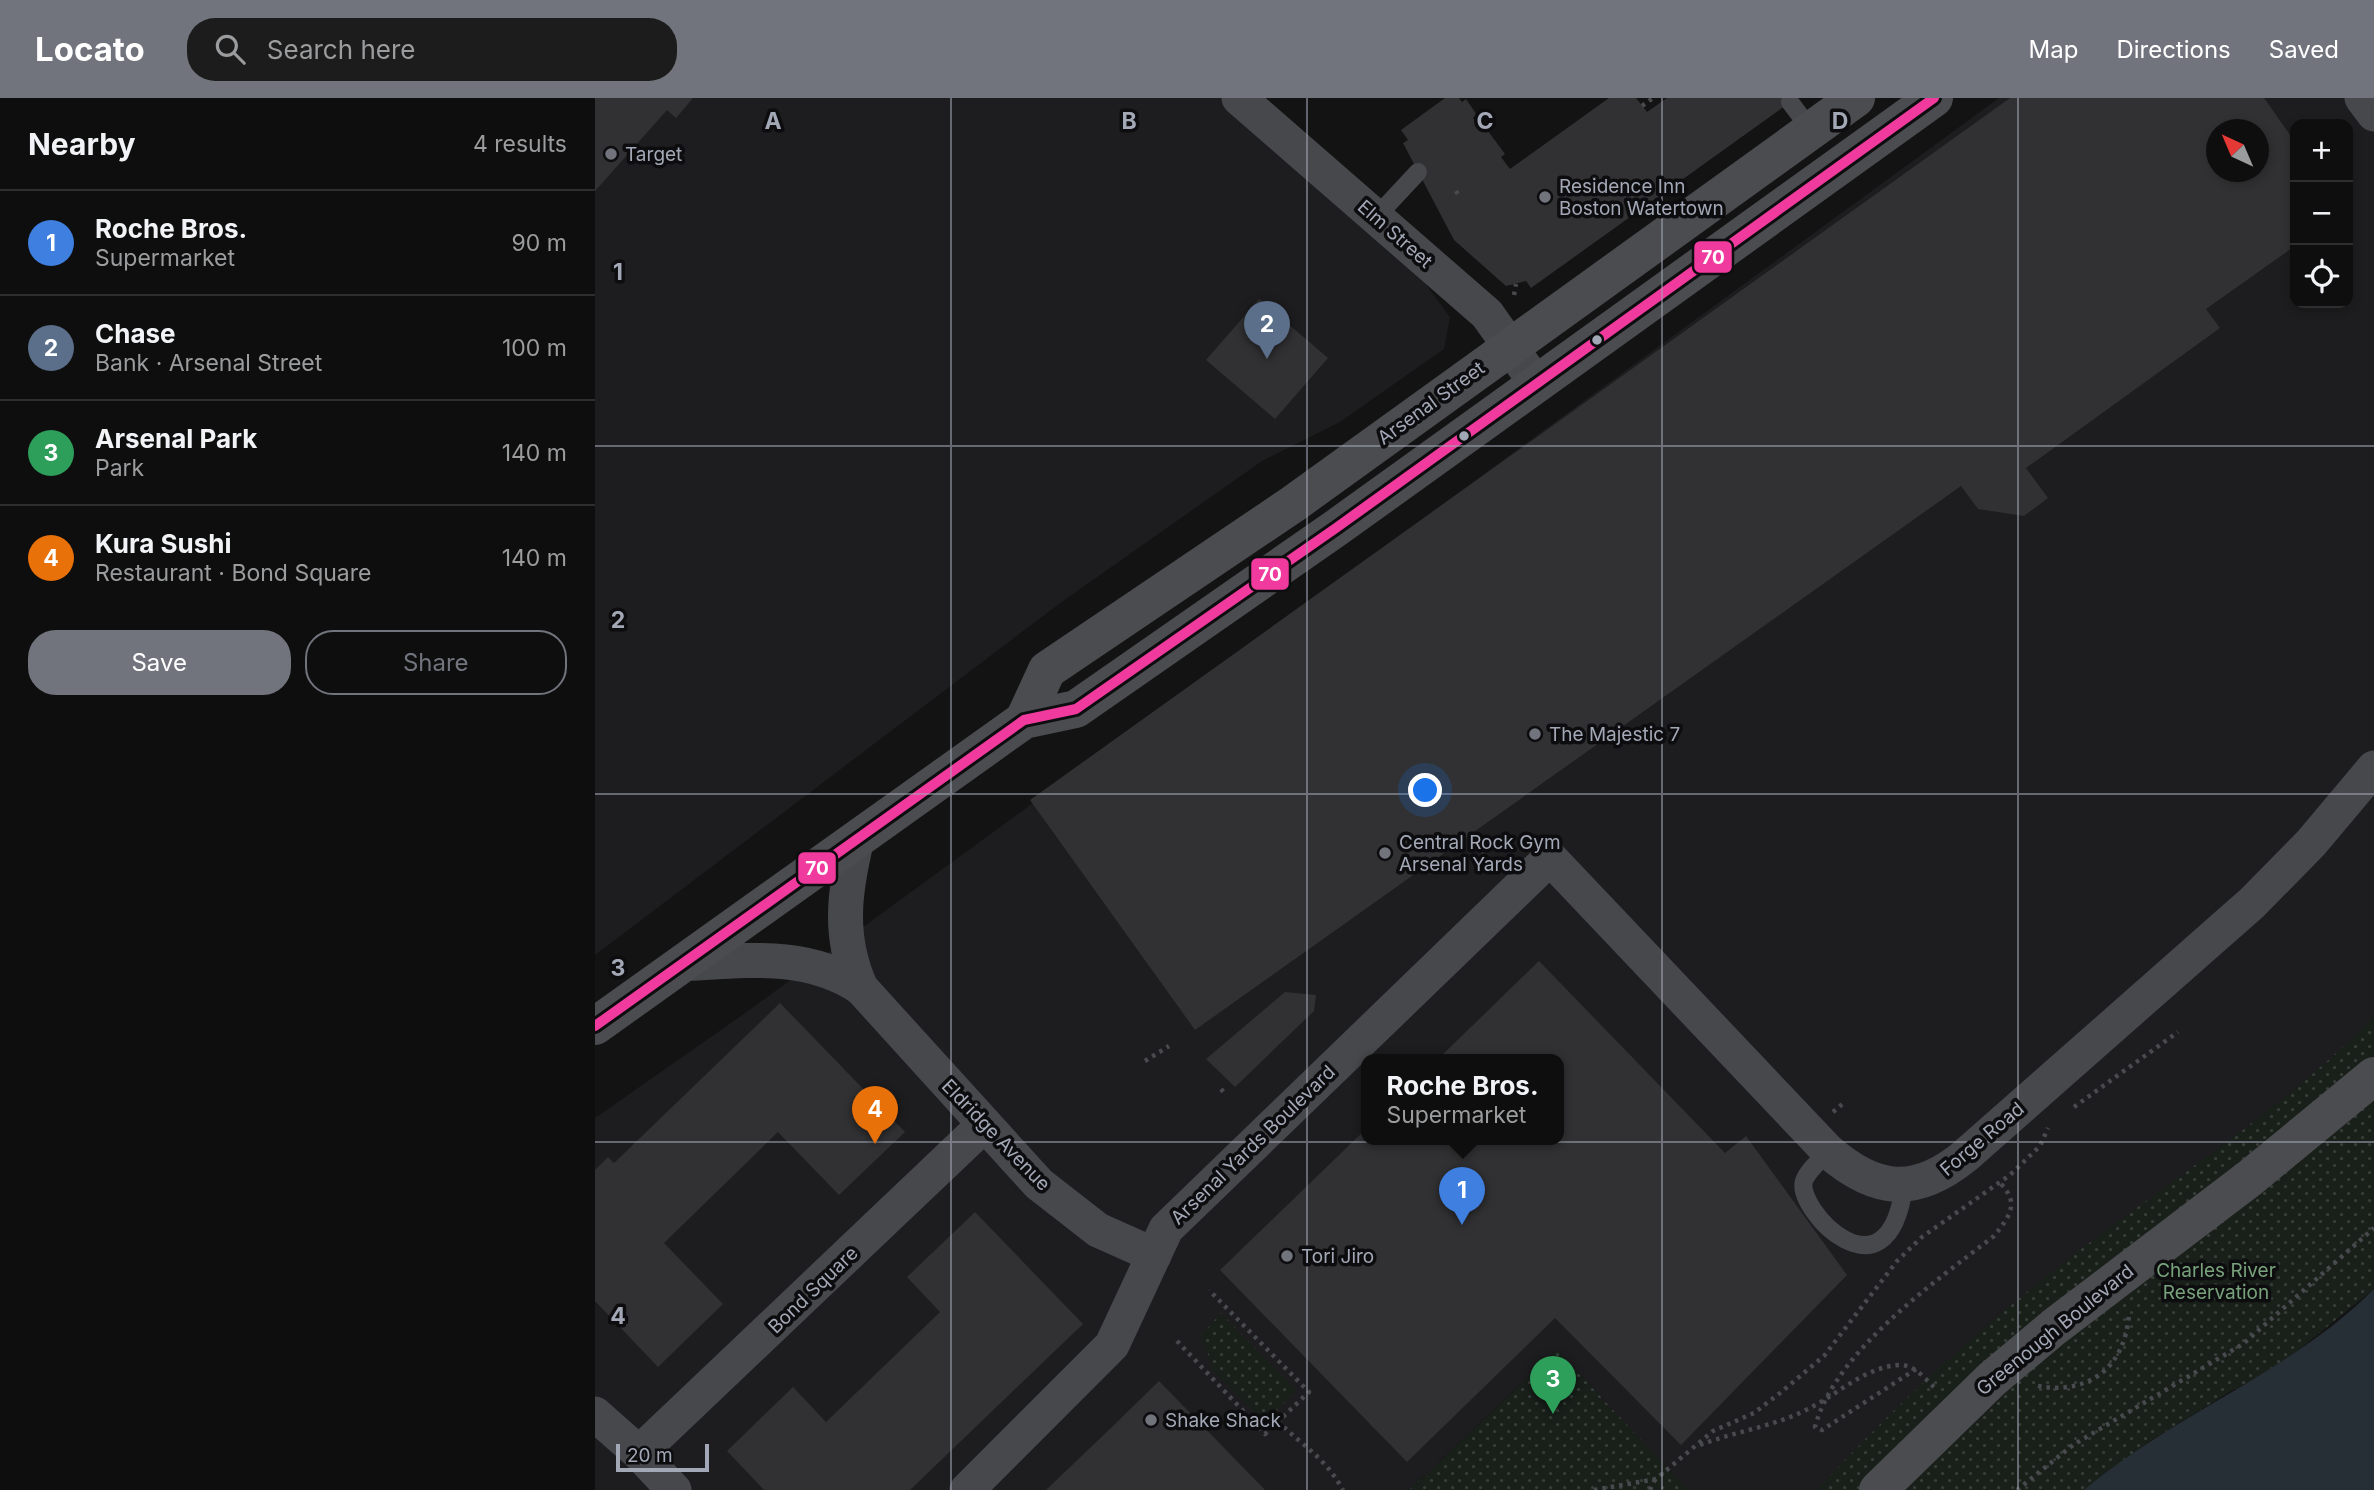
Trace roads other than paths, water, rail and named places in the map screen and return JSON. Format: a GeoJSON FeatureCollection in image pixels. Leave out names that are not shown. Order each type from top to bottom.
{"type":"FeatureCollection","features":[{"type":"Feature","properties":{"kind":"main road","name":"Arsenal Street"},"geometry":{"type":"LineString","coordinates":[[1024,720],[1047,670],[1293,504],[1510,346],[1801,116],[1856,98]]}},
{"type":"Feature","properties":{"kind":"main road","name":"Arsenal Street"},"geometry":{"type":"LineString","coordinates":[[595,1026],[1024,720],[1076,709],[1336,528],[1934,98]]}},
{"type":"Feature","properties":{"kind":"main road","name":"Greenough Boulevard"},"geometry":{"type":"LineString","coordinates":[[1878,1490],[1992,1379],[2054,1326],[2250,1178],[2374,1076]]}},
{"type":"Feature","properties":{"kind":"street","name":"Elm Street"},"geometry":{"type":"LineString","coordinates":[[1239,98],[1487,314],[1536,383]]}},
{"type":"Feature","properties":{"kind":"street"},"geometry":{"type":"LineString","coordinates":[[2363,98],[2374,114]]}},
{"type":"Feature","properties":{"kind":"street","name":"Forge Road"},"geometry":{"type":"LineString","coordinates":[[1550,858],[1828,1152],[1848,1168],[1871,1180],[1904,1186],[1928,1181],[1951,1168],[2189,961],[2281,875],[2374,768]]}},
{"type":"Feature","properties":{"kind":"street","name":"Eldridge Avenue"},"geometry":{"type":"LineString","coordinates":[[857,839],[846,891],[843,929],[847,953],[860,988]]}},
{"type":"Feature","properties":{"kind":"street","name":"Arsenal Yards Boulevard"},"geometry":{"type":"LineString","coordinates":[[967,1490],[1108,1351],[1121,1331],[1161,1238],[1174,1220],[1550,858]]}},
{"type":"Feature","properties":{"kind":"street","name":"Eldridge Avenue"},"geometry":{"type":"LineString","coordinates":[[681,964],[733,960],[796,962],[825,969],[860,988],[1039,1184],[1098,1230],[1154,1255]]}},
{"type":"Feature","properties":{"kind":"street","name":"Bond Square"},"geometry":{"type":"LineString","coordinates":[[639,1453],[984,1125]]}},
{"type":"Feature","properties":{"kind":"street"},"geometry":{"type":"LineString","coordinates":[[595,1414],[639,1453],[674,1490]]}},
{"type":"Feature","properties":{"kind":"lane"},"geometry":{"type":"LineString","coordinates":[[1376,217],[1418,172]]}},
{"type":"Feature","properties":{"kind":"lane"},"geometry":{"type":"LineString","coordinates":[[1828,1152],[1804,1180],[1804,1194],[1819,1217],[1846,1243],[1862,1248],[1874,1244],[1888,1233],[1901,1212],[1904,1186]]}},
{"type":"Feature","properties":{"kind":"place","name":"Target"},"geometry":{"type":"Point","coordinates":[611,154]}},
{"type":"Feature","properties":{"kind":"place","name":"Residence Inn Boston Watertown"},"geometry":{"type":"Point","coordinates":[1545,197]}},
{"type":"Feature","properties":{"kind":"place","name":"Chase"},"geometry":{"type":"Point","coordinates":[1267,359]}},
{"type":"Feature","properties":{"kind":"place","name":"The Majestic 7"},"geometry":{"type":"Point","coordinates":[1535,734]}},
{"type":"Feature","properties":{"kind":"place","name":"Central Rock Gym Arsenal Yards"},"geometry":{"type":"Point","coordinates":[1385,853]}},
{"type":"Feature","properties":{"kind":"place","name":"Kura Sushi"},"geometry":{"type":"Point","coordinates":[875,1144]}},
{"type":"Feature","properties":{"kind":"place","name":"Roche Bros."},"geometry":{"type":"Point","coordinates":[1462,1225]}},
{"type":"Feature","properties":{"kind":"place","name":"Tori Jiro"},"geometry":{"type":"Point","coordinates":[1287,1256]}},
{"type":"Feature","properties":{"kind":"place","name":"Arsenal Park"},"geometry":{"type":"Point","coordinates":[1553,1414]}},
{"type":"Feature","properties":{"kind":"place","name":"Shake Shack"},"geometry":{"type":"Point","coordinates":[1151,1420]}},
{"type":"Feature","properties":{"kind":"park label","name":"Charles River Reservation"},"geometry":{"type":"Point","coordinates":[2216,1281]}}]}
